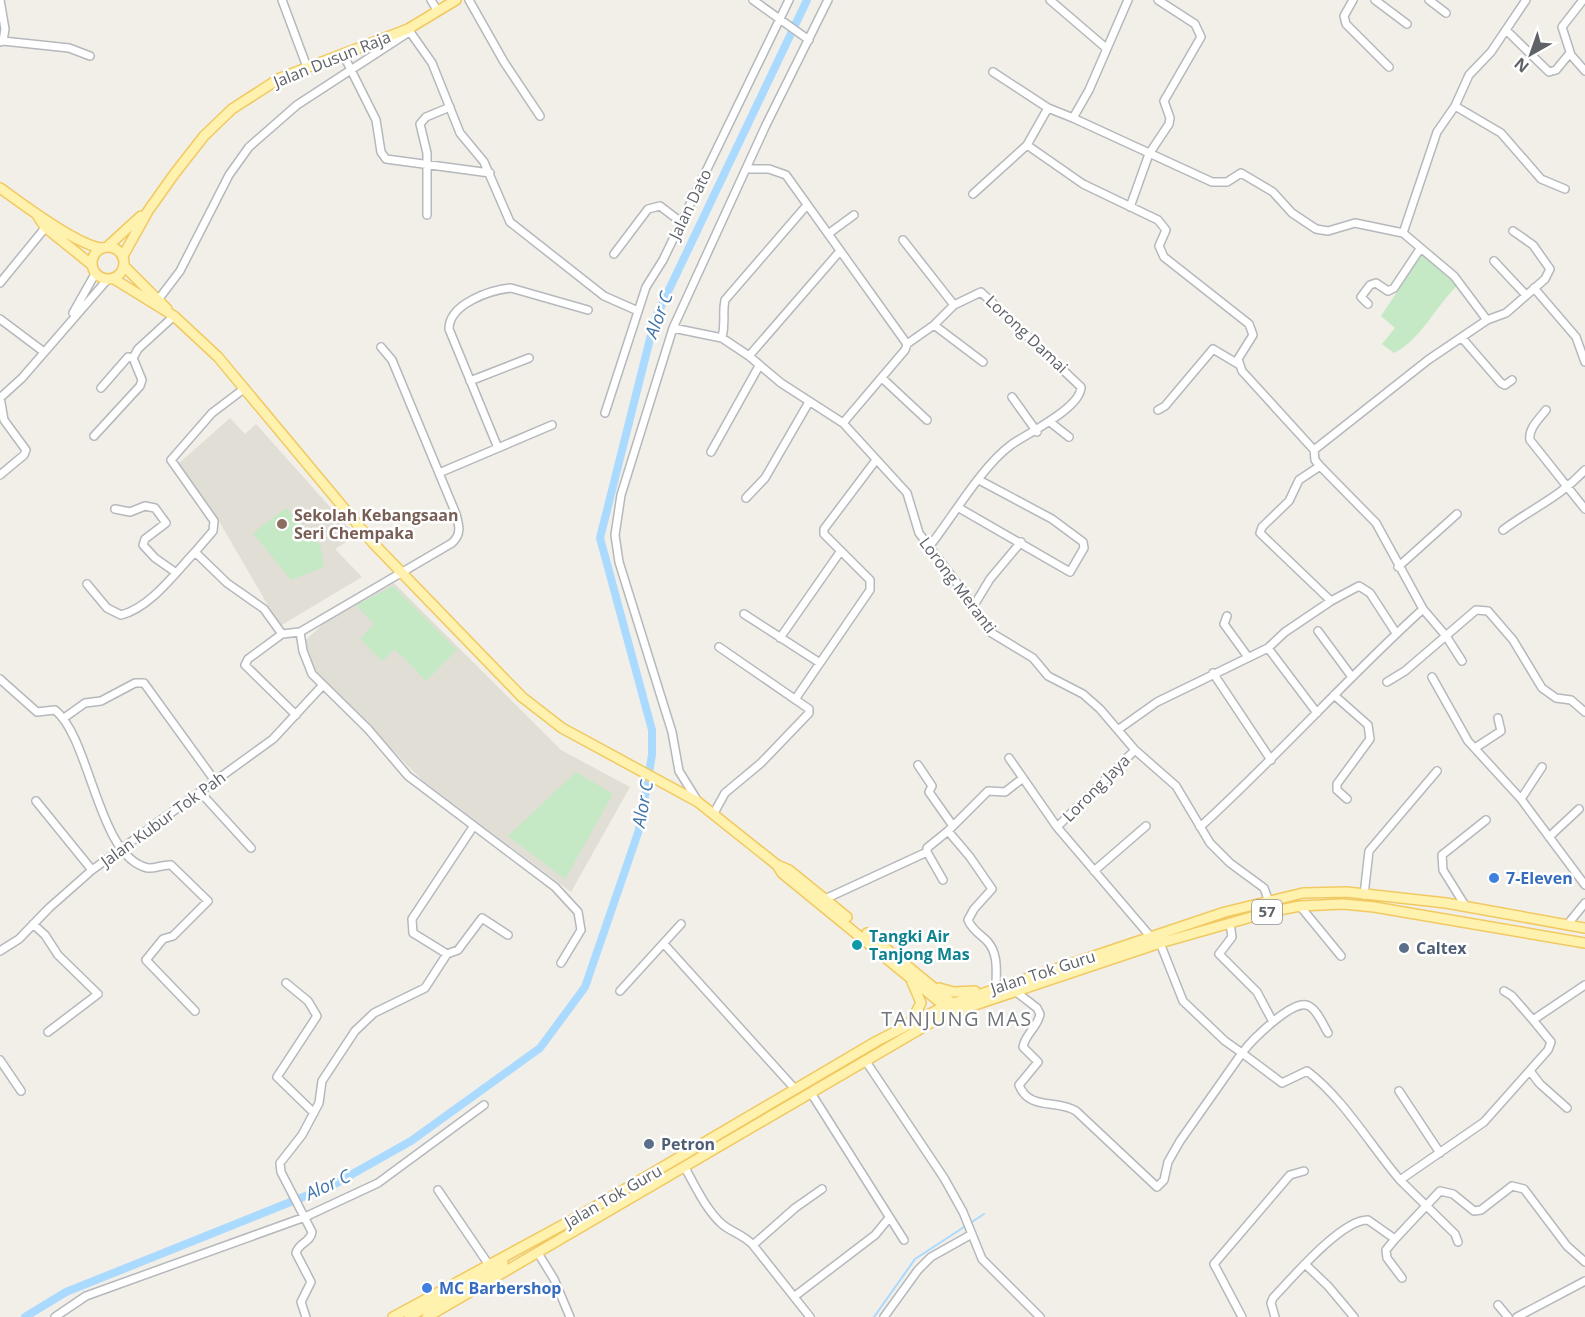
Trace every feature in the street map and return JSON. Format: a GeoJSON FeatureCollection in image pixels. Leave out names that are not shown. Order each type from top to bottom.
{"type":"FeatureCollection","features":[{"type":"Feature","properties":{"kind":"main road","name":"Jalan Dusun Raja"},"geometry":{"type":"LineString","coordinates":[[124,262],[148,211],[189,155],[219,120],[261,88],[307,68],[409,30],[436,10],[456,0]]}},
{"type":"Feature","properties":{"kind":"main road"},"geometry":{"type":"LineString","coordinates":[[0,188],[37,215],[85,243],[116,249],[124,262],[158,300],[218,357],[399,572],[535,708],[562,728],[678,790],[714,813],[777,865],[789,870],[929,983],[953,1008]]}},
{"type":"Feature","properties":{"kind":"main road","name":"Jalan Dusun Raja"},"geometry":{"type":"LineString","coordinates":[[104,247],[148,211]]}},
{"type":"Feature","properties":{"kind":"main road"},"geometry":{"type":"LineString","coordinates":[[37,215],[45,228],[93,270],[174,316]]}},
{"type":"Feature","properties":{"kind":"main road"},"geometry":{"type":"LineString","coordinates":[[93,270],[93,257],[104,247]]}},
{"type":"Feature","properties":{"kind":"main road"},"geometry":{"type":"LineString","coordinates":[[111,279],[124,262]]}},
{"type":"Feature","properties":{"kind":"main road"},"geometry":{"type":"LineString","coordinates":[[777,865],[782,873],[953,1008]]}},
{"type":"Feature","properties":{"kind":"main road","name":"Jalan Tok Guru"},"geometry":{"type":"LineString","coordinates":[[428,1317],[685,1168],[979,993],[1225,912],[1303,893],[1364,895],[1466,907],[1585,928]]}},
{"type":"Feature","properties":{"kind":"main road","name":"Jalan Tok Guru"},"geometry":{"type":"LineString","coordinates":[[393,1317],[533,1241],[908,1025],[953,1008],[1015,991],[1160,943],[1300,906],[1343,904],[1374,907],[1585,943]]}},
{"type":"Feature","properties":{"kind":"main road"},"geometry":{"type":"LineString","coordinates":[[1491,927],[1493,912]]}},
{"type":"Feature","properties":{"kind":"main road"},"geometry":{"type":"LineString","coordinates":[[906,973],[921,1004],[908,1025]]}},
{"type":"Feature","properties":{"kind":"main road"},"geometry":{"type":"LineString","coordinates":[[929,983],[945,991],[979,993]]}},
{"type":"Feature","properties":{"kind":"main road"},"geometry":{"type":"LineString","coordinates":[[409,1317],[492,1270],[533,1241]]}},
{"type":"Feature","properties":{"kind":"street"},"geometry":{"type":"LineString","coordinates":[[0,0],[5,29],[2,42],[69,48],[90,56]]}},
{"type":"Feature","properties":{"kind":"street"},"geometry":{"type":"LineString","coordinates":[[282,0],[307,68]]}},
{"type":"Feature","properties":{"kind":"street"},"geometry":{"type":"LineString","coordinates":[[431,0],[436,10]]}},
{"type":"Feature","properties":{"kind":"street"},"geometry":{"type":"LineString","coordinates":[[469,0],[504,62],[540,116]]}},
{"type":"Feature","properties":{"kind":"street"},"geometry":{"type":"LineString","coordinates":[[753,0],[807,39]]}},
{"type":"Feature","properties":{"kind":"street","name":"Jalan Dato"},"geometry":{"type":"LineString","coordinates":[[605,413],[646,287],[681,222],[789,0]]}},
{"type":"Feature","properties":{"kind":"street"},"geometry":{"type":"LineString","coordinates":[[698,802],[679,771],[675,759],[672,732],[619,562],[615,535],[625,478],[673,328],[807,39],[828,0]]}},
{"type":"Feature","properties":{"kind":"street"},"geometry":{"type":"LineString","coordinates":[[1050,0],[1106,48]]}},
{"type":"Feature","properties":{"kind":"street"},"geometry":{"type":"LineString","coordinates":[[1073,118],[1089,90],[1128,0]]}},
{"type":"Feature","properties":{"kind":"street"},"geometry":{"type":"LineString","coordinates":[[1130,207],[1149,153],[1169,124],[1170,118],[1164,100],[1200,36],[1195,24],[1158,0]]}},
{"type":"Feature","properties":{"kind":"street"},"geometry":{"type":"LineString","coordinates":[[1353,0],[1344,16],[1346,24],[1389,67]]}},
{"type":"Feature","properties":{"kind":"street"},"geometry":{"type":"LineString","coordinates":[[1375,0],[1407,24]]}},
{"type":"Feature","properties":{"kind":"street"},"geometry":{"type":"LineString","coordinates":[[1429,0],[1446,13]]}},
{"type":"Feature","properties":{"kind":"street"},"geometry":{"type":"LineString","coordinates":[[1403,233],[1433,139],[1455,106],[1471,72],[1491,52],[1526,0]]}},
{"type":"Feature","properties":{"kind":"street"},"geometry":{"type":"LineString","coordinates":[[1583,0],[1562,27],[1570,53],[1585,71]]}},
{"type":"Feature","properties":{"kind":"street"},"geometry":{"type":"LineString","coordinates":[[158,300],[186,260],[229,175],[249,147],[297,105],[409,30],[432,63],[460,133],[490,173],[506,215],[516,228],[604,296],[638,311]]}},
{"type":"Feature","properties":{"kind":"street"},"geometry":{"type":"LineString","coordinates":[[1506,30],[1549,72],[1554,72],[1570,53]]}},
{"type":"Feature","properties":{"kind":"street"},"geometry":{"type":"LineString","coordinates":[[343,54],[376,120],[383,156],[390,160],[427,166],[490,173]]}},
{"type":"Feature","properties":{"kind":"street"},"geometry":{"type":"LineString","coordinates":[[993,72],[1048,108],[1212,182],[1227,182],[1241,173],[1273,192],[1292,213],[1316,229],[1328,231],[1355,224],[1403,233],[1454,276],[1486,320]]}},
{"type":"Feature","properties":{"kind":"street"},"geometry":{"type":"LineString","coordinates":[[1455,106],[1501,133],[1541,179],[1565,189]]}},
{"type":"Feature","properties":{"kind":"street"},"geometry":{"type":"LineString","coordinates":[[427,215],[427,166],[420,124],[426,117],[450,107]]}},
{"type":"Feature","properties":{"kind":"street"},"geometry":{"type":"LineString","coordinates":[[973,194],[1028,145],[1048,108]]}},
{"type":"Feature","properties":{"kind":"street"},"geometry":{"type":"LineString","coordinates":[[1028,145],[1083,184],[1163,225],[1166,230],[1165,237],[1159,246],[1164,258],[1250,324],[1253,329],[1252,340],[1241,353],[1238,364]]}},
{"type":"Feature","properties":{"kind":"street"},"geometry":{"type":"LineString","coordinates":[[747,169],[769,169],[786,175],[907,344]]}},
{"type":"Feature","properties":{"kind":"street"},"geometry":{"type":"LineString","coordinates":[[722,338],[727,319],[723,309],[725,300],[807,205]]}},
{"type":"Feature","properties":{"kind":"street"},"geometry":{"type":"LineString","coordinates":[[614,254],[648,209],[654,206],[668,210],[681,222]]}},
{"type":"Feature","properties":{"kind":"street"},"geometry":{"type":"LineString","coordinates":[[828,234],[854,215]]}},
{"type":"Feature","properties":{"kind":"street"},"geometry":{"type":"LineString","coordinates":[[0,283],[45,228]]}},
{"type":"Feature","properties":{"kind":"street"},"geometry":{"type":"LineString","coordinates":[[1314,450],[1428,360],[1486,320],[1506,313],[1545,279],[1550,269],[1533,245],[1513,231]]}},
{"type":"Feature","properties":{"kind":"street"},"geometry":{"type":"LineString","coordinates":[[903,240],[954,305]]}},
{"type":"Feature","properties":{"kind":"street"},"geometry":{"type":"LineString","coordinates":[[1368,304],[1361,297],[1370,285],[1376,283],[1388,291],[1394,288],[1420,249]]}},
{"type":"Feature","properties":{"kind":"street"},"geometry":{"type":"LineString","coordinates":[[749,356],[840,251]]}},
{"type":"Feature","properties":{"kind":"street"},"geometry":{"type":"LineString","coordinates":[[1494,261],[1526,296]]}},
{"type":"Feature","properties":{"kind":"street"},"geometry":{"type":"LineString","coordinates":[[63,328],[93,270]]}},
{"type":"Feature","properties":{"kind":"street"},"geometry":{"type":"LineString","coordinates":[[0,475],[24,455],[26,450],[4,420],[0,397],[111,279]]}},
{"type":"Feature","properties":{"kind":"street"},"geometry":{"type":"LineString","coordinates":[[498,448],[449,329],[452,314],[459,308],[502,289],[511,288],[588,310]]}},
{"type":"Feature","properties":{"kind":"street"},"geometry":{"type":"LineString","coordinates":[[1534,288],[1576,337],[1585,362]]}},
{"type":"Feature","properties":{"kind":"street","name":"Lorong Damai"},"geometry":{"type":"LineString","coordinates":[[843,423],[882,378],[907,344],[934,325],[954,305],[975,292],[987,294],[1078,382],[1081,392],[1037,432],[1010,445],[979,480],[929,547]]}},
{"type":"Feature","properties":{"kind":"street"},"geometry":{"type":"LineString","coordinates":[[94,436],[140,386],[142,380],[134,358],[138,350],[174,316]]}},
{"type":"Feature","properties":{"kind":"street"},"geometry":{"type":"LineString","coordinates":[[0,319],[44,352]]}},
{"type":"Feature","properties":{"kind":"street"},"geometry":{"type":"LineString","coordinates":[[934,325],[983,362]]}},
{"type":"Feature","properties":{"kind":"street","name":"Lorong Meranti"},"geometry":{"type":"LineString","coordinates":[[673,328],[722,338],[809,402],[843,423],[907,493],[919,533],[984,624],[999,640],[1033,658],[1048,676],[1059,684],[1083,694],[1119,729],[1135,750],[1176,786],[1218,853],[1264,888],[1269,902]]}},
{"type":"Feature","properties":{"kind":"street"},"geometry":{"type":"LineString","coordinates":[[1462,338],[1501,383],[1505,385],[1512,380]]}},
{"type":"Feature","properties":{"kind":"street"},"geometry":{"type":"LineString","coordinates":[[296,715],[245,665],[248,659],[282,634],[300,632],[456,539],[460,528],[392,360],[381,347]]}},
{"type":"Feature","properties":{"kind":"street"},"geometry":{"type":"LineString","coordinates":[[1158,410],[1165,406],[1213,349],[1238,364],[1314,450],[1315,460],[1320,466],[1376,524],[1423,609],[1446,636],[1462,661]]}},
{"type":"Feature","properties":{"kind":"street"},"geometry":{"type":"LineString","coordinates":[[101,388],[123,361],[134,358]]}},
{"type":"Feature","properties":{"kind":"street"},"geometry":{"type":"LineString","coordinates":[[470,381],[529,358]]}},
{"type":"Feature","properties":{"kind":"street"},"geometry":{"type":"LineString","coordinates":[[711,452],[759,366]]}},
{"type":"Feature","properties":{"kind":"street"},"geometry":{"type":"LineString","coordinates":[[882,378],[927,420]]}},
{"type":"Feature","properties":{"kind":"street"},"geometry":{"type":"LineString","coordinates":[[87,584],[107,608],[121,615],[143,603],[213,531],[214,521],[171,460],[213,413],[245,388]]}},
{"type":"Feature","properties":{"kind":"street"},"geometry":{"type":"LineString","coordinates":[[1012,397],[1037,432]]}},
{"type":"Feature","properties":{"kind":"street"},"geometry":{"type":"LineString","coordinates":[[746,498],[765,478],[809,402]]}},
{"type":"Feature","properties":{"kind":"street"},"geometry":{"type":"LineString","coordinates":[[1546,410],[1533,427],[1529,435],[1530,440],[1585,509]]}},
{"type":"Feature","properties":{"kind":"street"},"geometry":{"type":"LineString","coordinates":[[1050,422],[1069,437]]}},
{"type":"Feature","properties":{"kind":"street"},"geometry":{"type":"LineString","coordinates":[[439,473],[552,425]]}},
{"type":"Feature","properties":{"kind":"street"},"geometry":{"type":"LineString","coordinates":[[796,698],[864,600],[871,585],[867,576],[828,541],[824,529],[876,460]]}},
{"type":"Feature","properties":{"kind":"street"},"geometry":{"type":"LineString","coordinates":[[1320,466],[1299,480],[1289,501],[1262,527],[1260,533],[1330,601]]}},
{"type":"Feature","properties":{"kind":"street"},"geometry":{"type":"LineString","coordinates":[[1503,531],[1569,488],[1585,470]]}},
{"type":"Feature","properties":{"kind":"street"},"geometry":{"type":"LineString","coordinates":[[959,508],[1070,572],[1084,548],[1083,542],[1052,519],[979,480]]}},
{"type":"Feature","properties":{"kind":"street"},"geometry":{"type":"LineString","coordinates":[[115,509],[130,512],[145,506],[155,508],[166,523],[145,538],[143,545],[154,558],[175,572]]}},
{"type":"Feature","properties":{"kind":"street"},"geometry":{"type":"LineString","coordinates":[[1398,567],[1457,514]]}},
{"type":"Feature","properties":{"kind":"street"},"geometry":{"type":"LineString","coordinates":[[973,607],[990,579],[1021,542]]}},
{"type":"Feature","properties":{"kind":"street"},"geometry":{"type":"LineString","coordinates":[[195,552],[227,583],[264,609],[282,634]]}},
{"type":"Feature","properties":{"kind":"street"},"geometry":{"type":"LineString","coordinates":[[780,638],[840,552]]}},
{"type":"Feature","properties":{"kind":"street"},"geometry":{"type":"LineString","coordinates":[[1119,729],[1157,702],[1268,648],[1285,632],[1330,601],[1359,586],[1365,588],[1396,633]]}},
{"type":"Feature","properties":{"kind":"street"},"geometry":{"type":"LineString","coordinates":[[1200,827],[1423,609]]}},
{"type":"Feature","properties":{"kind":"street"},"geometry":{"type":"LineString","coordinates":[[1387,682],[1399,676],[1476,610],[1488,611],[1513,640],[1542,688],[1556,698],[1571,700],[1585,712]]}},
{"type":"Feature","properties":{"kind":"street"},"geometry":{"type":"LineString","coordinates":[[744,614],[820,663]]}},
{"type":"Feature","properties":{"kind":"street"},"geometry":{"type":"LineString","coordinates":[[1227,616],[1224,624],[1228,633],[1248,657]]}},
{"type":"Feature","properties":{"kind":"street"},"geometry":{"type":"LineString","coordinates":[[1318,631],[1352,677]]}},
{"type":"Feature","properties":{"kind":"street"},"geometry":{"type":"LineString","coordinates":[[300,632],[306,662],[323,685],[368,729],[408,776],[555,887],[578,912],[581,930],[561,963]]}},
{"type":"Feature","properties":{"kind":"street"},"geometry":{"type":"LineString","coordinates":[[714,813],[725,793],[761,763],[809,713],[810,709],[719,648]]}},
{"type":"Feature","properties":{"kind":"street"},"geometry":{"type":"LineString","coordinates":[[1268,648],[1317,713]]}},
{"type":"Feature","properties":{"kind":"street"},"geometry":{"type":"LineString","coordinates":[[1213,673],[1271,760]]}},
{"type":"Feature","properties":{"kind":"street"},"geometry":{"type":"LineString","coordinates":[[1432,677],[1475,748],[1521,799],[1585,885]]}},
{"type":"Feature","properties":{"kind":"street"},"geometry":{"type":"LineString","coordinates":[[0,679],[37,712],[55,710],[64,718],[78,747],[100,810],[123,849],[146,867],[171,864],[208,901],[173,936],[163,939],[146,960],[195,1011]]}},
{"type":"Feature","properties":{"kind":"street"},"geometry":{"type":"LineString","coordinates":[[64,718],[85,703],[101,701],[135,683],[144,683],[215,781]]}},
{"type":"Feature","properties":{"kind":"street","name":"Jalan Kubur Tok Pah"},"geometry":{"type":"LineString","coordinates":[[0,951],[19,939],[92,870],[273,739],[323,685]]}},
{"type":"Feature","properties":{"kind":"street"},"geometry":{"type":"LineString","coordinates":[[1334,695],[1368,725],[1370,732],[1370,738],[1337,784],[1337,789],[1347,799]]}},
{"type":"Feature","properties":{"kind":"street"},"geometry":{"type":"LineString","coordinates":[[1475,748],[1501,731],[1498,718]]}},
{"type":"Feature","properties":{"kind":"street","name":"Lorong Jaya"},"geometry":{"type":"LineString","coordinates":[[1057,827],[1135,750]]}},
{"type":"Feature","properties":{"kind":"street"},"geometry":{"type":"LineString","coordinates":[[1008,758],[1057,827],[1149,936]]}},
{"type":"Feature","properties":{"kind":"street"},"geometry":{"type":"LineString","coordinates":[[918,765],[932,786],[929,792],[951,829],[992,889],[974,909],[968,920],[971,927],[988,942],[994,953],[996,988]]}},
{"type":"Feature","properties":{"kind":"street"},"geometry":{"type":"LineString","coordinates":[[1521,799],[1542,767]]}},
{"type":"Feature","properties":{"kind":"street"},"geometry":{"type":"LineString","coordinates":[[1364,895],[1369,851],[1437,771]]}},
{"type":"Feature","properties":{"kind":"street"},"geometry":{"type":"LineString","coordinates":[[943,880],[927,852],[929,844],[951,829],[988,791],[1005,792],[1023,778]]}},
{"type":"Feature","properties":{"kind":"street"},"geometry":{"type":"LineString","coordinates":[[200,792],[251,848]]}},
{"type":"Feature","properties":{"kind":"street"},"geometry":{"type":"LineString","coordinates":[[36,801],[92,870]]}},
{"type":"Feature","properties":{"kind":"street"},"geometry":{"type":"LineString","coordinates":[[1549,837],[1579,809]]}},
{"type":"Feature","properties":{"kind":"street"},"geometry":{"type":"LineString","coordinates":[[1466,907],[1443,870],[1442,855],[1486,820]]}},
{"type":"Feature","properties":{"kind":"street"},"geometry":{"type":"LineString","coordinates":[[1094,871],[1146,826]]}},
{"type":"Feature","properties":{"kind":"street"},"geometry":{"type":"LineString","coordinates":[[447,954],[415,935],[411,924],[473,827]]}},
{"type":"Feature","properties":{"kind":"street"},"geometry":{"type":"LineString","coordinates":[[825,899],[927,852]]}},
{"type":"Feature","properties":{"kind":"street"},"geometry":{"type":"LineString","coordinates":[[1567,925],[1585,903]]}},
{"type":"Feature","properties":{"kind":"street"},"geometry":{"type":"LineString","coordinates":[[1300,906],[1341,956]]}},
{"type":"Feature","properties":{"kind":"street"},"geometry":{"type":"LineString","coordinates":[[306,1317],[301,1302],[310,1282],[296,1253],[298,1247],[312,1235],[281,1172],[280,1163],[302,1135],[320,1101],[321,1081],[355,1031],[374,1013],[425,988],[447,954],[458,950],[482,918],[508,935]]}},
{"type":"Feature","properties":{"kind":"street"},"geometry":{"type":"LineString","coordinates":[[1230,923],[1232,937],[1220,954],[1257,992],[1274,1022]]}},
{"type":"Feature","properties":{"kind":"street"},"geometry":{"type":"LineString","coordinates":[[33,924],[45,935],[58,955],[98,994],[48,1032]]}},
{"type":"Feature","properties":{"kind":"street"},"geometry":{"type":"LineString","coordinates":[[620,991],[681,924]]}},
{"type":"Feature","properties":{"kind":"street"},"geometry":{"type":"LineString","coordinates":[[1160,943],[1183,1001],[1225,1041],[1282,1083],[1308,1071],[1313,1075],[1338,1101],[1400,1180],[1455,1234],[1458,1242]]}},
{"type":"Feature","properties":{"kind":"street"},"geometry":{"type":"LineString","coordinates":[[664,944],[795,1089]]}},
{"type":"Feature","properties":{"kind":"street"},"geometry":{"type":"LineString","coordinates":[[286,982],[308,1000],[317,1016],[277,1077],[314,1113]]}},
{"type":"Feature","properties":{"kind":"street"},"geometry":{"type":"LineString","coordinates":[[1533,1020],[1585,985]]}},
{"type":"Feature","properties":{"kind":"street"},"geometry":{"type":"LineString","coordinates":[[1015,991],[1037,1008],[1041,1014],[1039,1021],[1024,1040],[1023,1047],[1038,1062],[1022,1079],[1019,1085],[1021,1090],[1036,1103],[1060,1104],[1076,1111],[1157,1187],[1164,1180],[1168,1162],[1180,1141],[1242,1053],[1274,1022],[1295,1008],[1308,1005],[1328,1034]]}},
{"type":"Feature","properties":{"kind":"street"},"geometry":{"type":"LineString","coordinates":[[1400,1180],[1484,1122],[1548,1050],[1551,1042],[1512,996],[1504,991]]}},
{"type":"Feature","properties":{"kind":"street"},"geometry":{"type":"LineString","coordinates":[[0,1060],[21,1090]]}},
{"type":"Feature","properties":{"kind":"street"},"geometry":{"type":"LineString","coordinates":[[866,1060],[963,1212],[982,1259],[1040,1317]]}},
{"type":"Feature","properties":{"kind":"street"},"geometry":{"type":"LineString","coordinates":[[1530,1071],[1540,1084],[1566,1108]]}},
{"type":"Feature","properties":{"kind":"street"},"geometry":{"type":"LineString","coordinates":[[1399,1091],[1440,1153]]}},
{"type":"Feature","properties":{"kind":"street"},"geometry":{"type":"LineString","coordinates":[[811,1093],[904,1240]]}},
{"type":"Feature","properties":{"kind":"street"},"geometry":{"type":"LineString","coordinates":[[55,1317],[96,1292],[304,1215],[393,1173],[484,1105]]}},
{"type":"Feature","properties":{"kind":"street"},"geometry":{"type":"LineString","coordinates":[[685,1168],[714,1216],[724,1226],[744,1236],[753,1245],[810,1317]]}},
{"type":"Feature","properties":{"kind":"street"},"geometry":{"type":"LineString","coordinates":[[1242,1317],[1214,1264],[1290,1175],[1304,1171]]}},
{"type":"Feature","properties":{"kind":"street"},"geometry":{"type":"LineString","coordinates":[[1402,1278],[1387,1258],[1386,1250],[1407,1229],[1424,1205],[1440,1191],[1446,1190],[1468,1208],[1481,1210],[1505,1189],[1517,1185],[1524,1189],[1567,1246],[1585,1262]]}},
{"type":"Feature","properties":{"kind":"street"},"geometry":{"type":"LineString","coordinates":[[438,1190],[489,1265]]}},
{"type":"Feature","properties":{"kind":"street"},"geometry":{"type":"LineString","coordinates":[[753,1245],[795,1208],[822,1190]]}},
{"type":"Feature","properties":{"kind":"street"},"geometry":{"type":"LineString","coordinates":[[795,1296],[875,1235],[889,1218]]}},
{"type":"Feature","properties":{"kind":"street"},"geometry":{"type":"LineString","coordinates":[[1275,1317],[1271,1303],[1273,1298],[1331,1240],[1362,1220],[1368,1220],[1395,1239]]}},
{"type":"Feature","properties":{"kind":"street"},"geometry":{"type":"LineString","coordinates":[[884,1317],[918,1270],[931,1257],[972,1233]]}},
{"type":"Feature","properties":{"kind":"street"},"geometry":{"type":"LineString","coordinates":[[538,1253],[554,1279],[570,1317]]}},
{"type":"Feature","properties":{"kind":"street"},"geometry":{"type":"LineString","coordinates":[[1306,1265],[1328,1286],[1354,1317]]}},
{"type":"Feature","properties":{"kind":"street"},"geometry":{"type":"LineString","coordinates":[[1517,1317],[1585,1281]]}},
{"type":"Feature","properties":{"kind":"street"},"geometry":{"type":"LineString","coordinates":[[1498,1305],[1508,1317]]}},
{"type":"Feature","properties":{"kind":"shaded area","name":"Sekolah Kebangsaan Seri Chempaka"},"geometry":{"type":"Polygon","coordinates":[[[230,418],[245,434],[256,424],[356,536],[335,549],[362,577],[280,626],[213,511],[177,465],[230,418]]]}},
{"type":"Feature","properties":{"kind":"shaded area"},"geometry":{"type":"Polygon","coordinates":[[[394,583],[561,750],[630,787],[571,892],[422,780],[316,673],[305,641],[324,623],[394,583]]]}},
{"type":"Feature","properties":{"kind":"green space"},"geometry":{"type":"Polygon","coordinates":[[[1421,256],[1425,256],[1459,284],[1413,339],[1394,353],[1382,344],[1395,328],[1381,316],[1421,256]]]}},
{"type":"Feature","properties":{"kind":"green space"},"geometry":{"type":"Polygon","coordinates":[[[286,508],[320,545],[324,567],[291,580],[253,533],[286,508]]]}},
{"type":"Feature","properties":{"kind":"green space"},"geometry":{"type":"Polygon","coordinates":[[[393,586],[457,650],[426,681],[395,649],[382,661],[360,639],[374,624],[356,605],[393,586]]]}},
{"type":"Feature","properties":{"kind":"green space"},"geometry":{"type":"Polygon","coordinates":[[[576,772],[613,794],[565,879],[508,836],[576,772]]]}},
{"type":"Feature","properties":{"kind":"waterway","name":"Alor C"},"geometry":{"type":"LineString","coordinates":[[25,1317],[66,1292],[333,1185],[411,1141],[540,1048],[585,987],[639,830],[652,755],[652,730],[600,538],[655,319],[807,0]]}},
{"type":"Feature","properties":{"kind":"waterway"},"geometry":{"type":"LineString","coordinates":[[874,1317],[915,1259],[984,1214]]}},
{"type":"Feature","properties":{"kind":"place","name":"Sekolah Kebangsaan Seri Chempaka"},"geometry":{"type":"Point","coordinates":[282,524]}},
{"type":"Feature","properties":{"kind":"place","name":"7-Eleven"},"geometry":{"type":"Point","coordinates":[1494,878]}},
{"type":"Feature","properties":{"kind":"place","name":"Tangki Air Tanjong Mas"},"geometry":{"type":"Point","coordinates":[857,945]}},
{"type":"Feature","properties":{"kind":"place","name":"Caltex"},"geometry":{"type":"Point","coordinates":[1404,948]}},
{"type":"Feature","properties":{"kind":"place","name":"Petron"},"geometry":{"type":"Point","coordinates":[649,1144]}},
{"type":"Feature","properties":{"kind":"place","name":"MC Barbershop"},"geometry":{"type":"Point","coordinates":[427,1288]}},
{"type":"Feature","properties":{"kind":"district","name":"TANJUNG MAS"},"geometry":{"type":"Point","coordinates":[957,1019]}}]}
